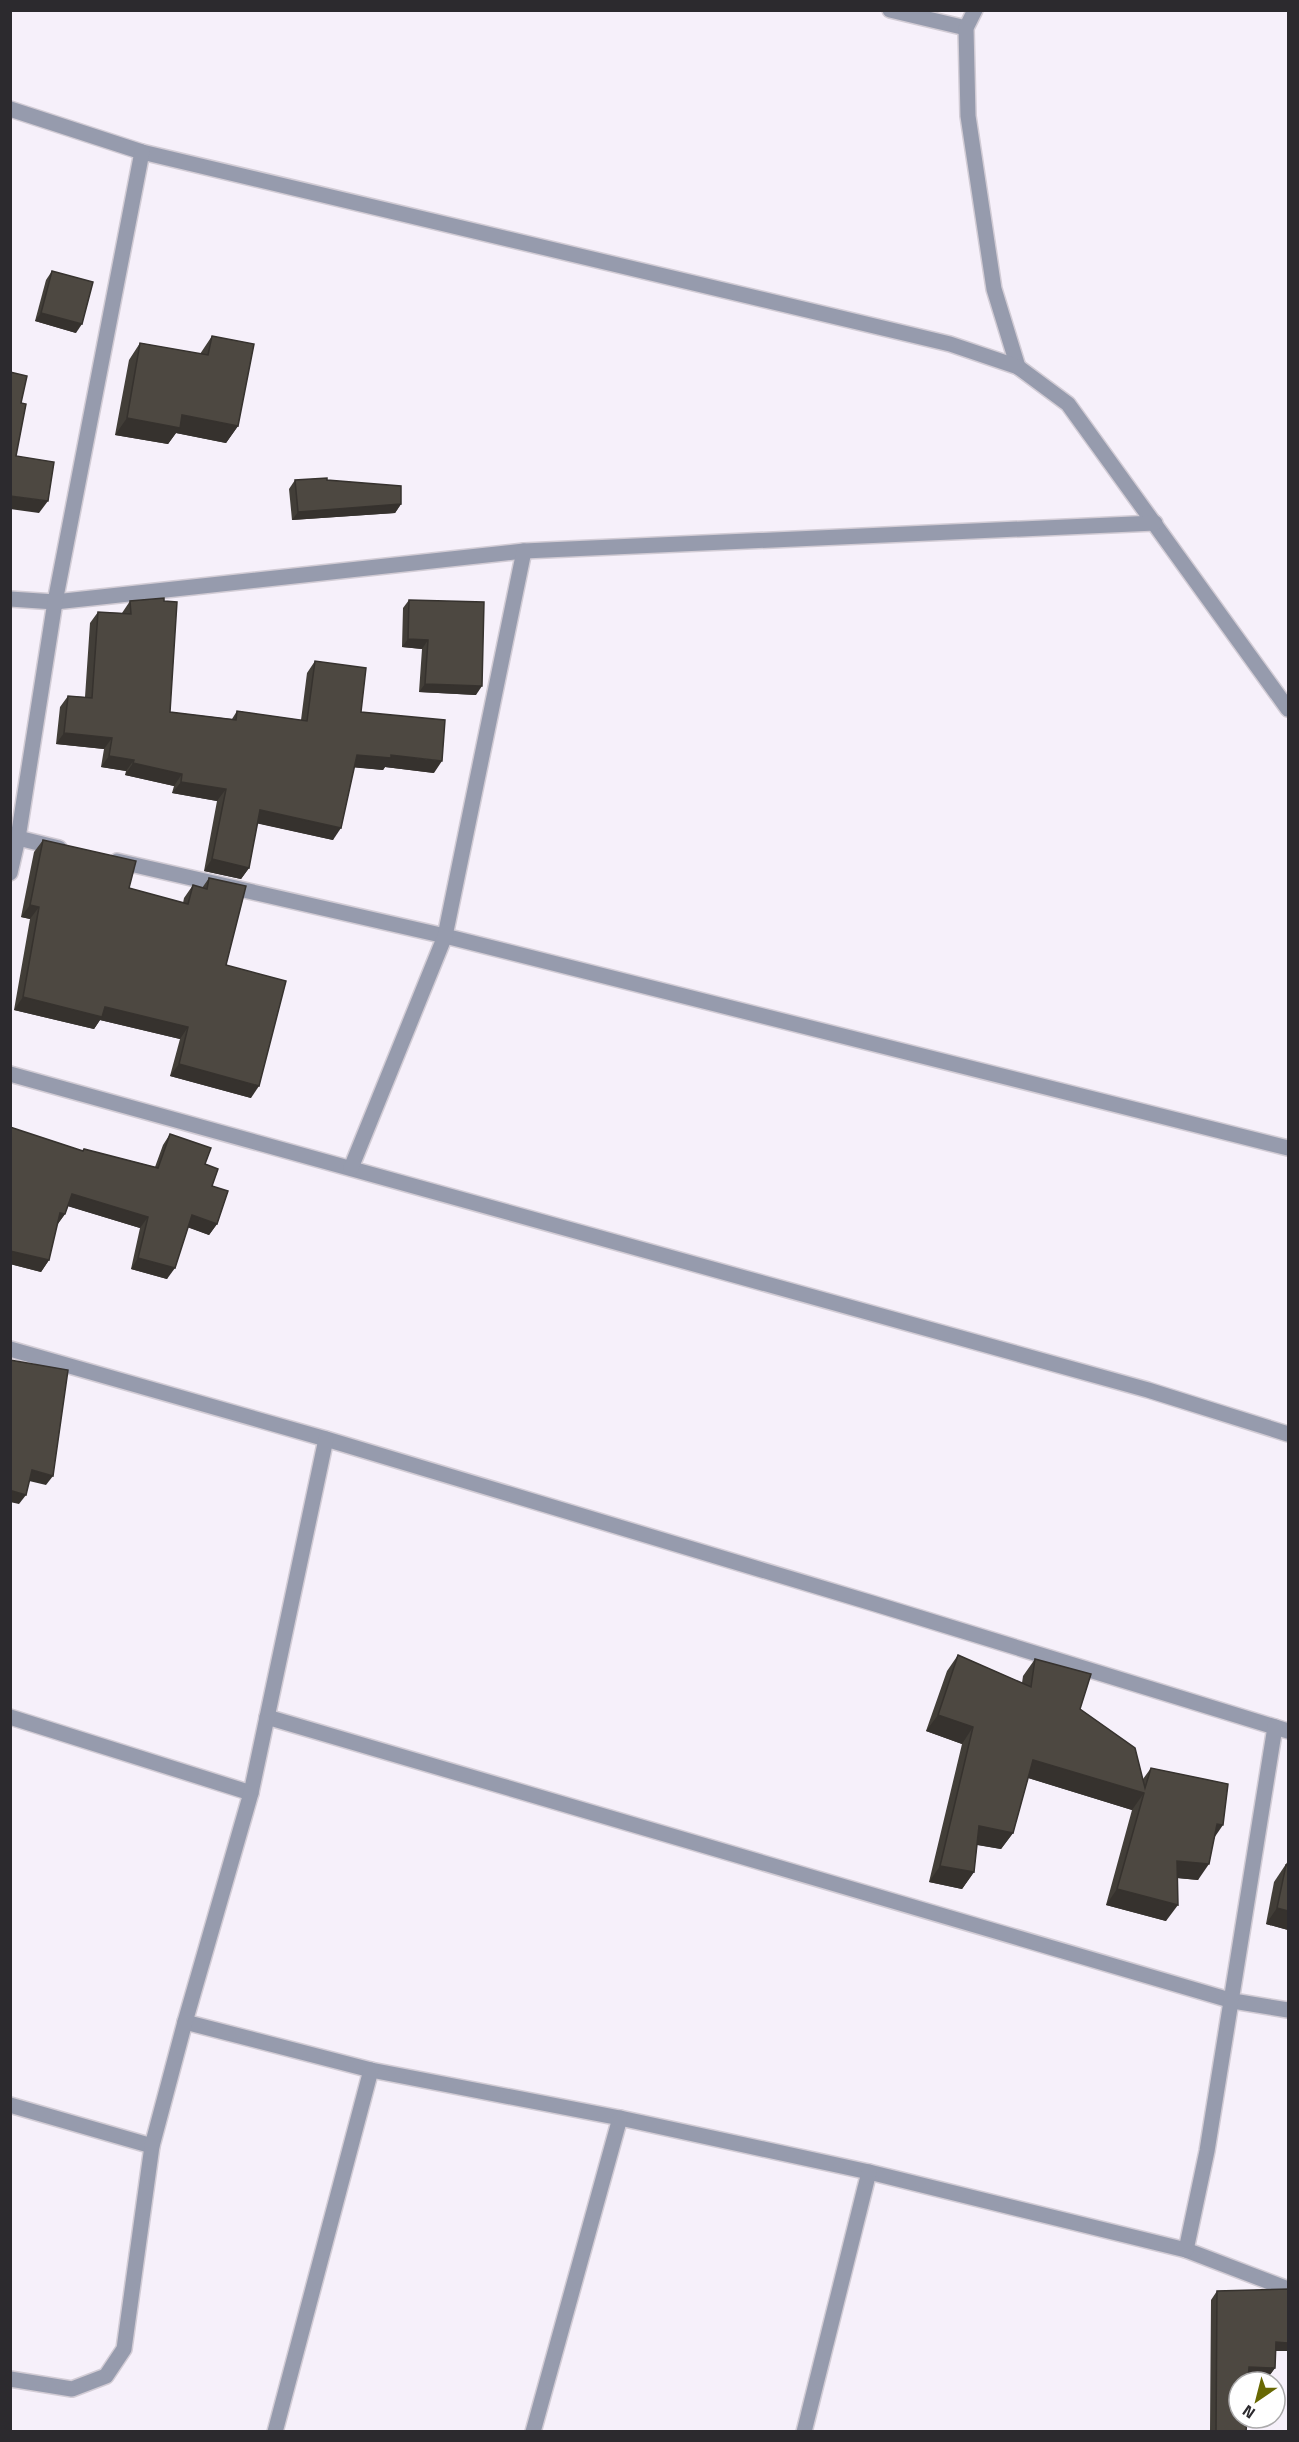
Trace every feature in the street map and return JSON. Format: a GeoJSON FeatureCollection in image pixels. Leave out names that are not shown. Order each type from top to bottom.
{"type":"FeatureCollection","features":[{"type":"Feature","properties":{"kind":"street"},"geometry":{"type":"LineString","coordinates":[[890,10],[966,28]]}},
{"type":"Feature","properties":{"kind":"street"},"geometry":{"type":"LineString","coordinates":[[975,10],[966,28],[968,116],[994,289],[1018,367]]}},
{"type":"Feature","properties":{"kind":"street"},"geometry":{"type":"LineString","coordinates":[[10,109],[142,152],[950,344],[1018,367],[1068,404],[1288,709]]}},
{"type":"Feature","properties":{"kind":"street"},"geometry":{"type":"LineString","coordinates":[[10,873],[18,838],[55,602],[142,152]]}},
{"type":"Feature","properties":{"kind":"street"},"geometry":{"type":"LineString","coordinates":[[10,599],[55,602],[524,551],[1155,523]]}},
{"type":"Feature","properties":{"kind":"street"},"geometry":{"type":"LineString","coordinates":[[351,1168],[445,936],[524,551]]}},
{"type":"Feature","properties":{"kind":"street"},"geometry":{"type":"LineString","coordinates":[[18,838],[76,851]]}},
{"type":"Feature","properties":{"kind":"street"},"geometry":{"type":"LineString","coordinates":[[99,857],[445,936],[1288,1148]]}},
{"type":"Feature","properties":{"kind":"street"},"geometry":{"type":"LineString","coordinates":[[10,1074],[1148,1390],[1288,1434]]}},
{"type":"Feature","properties":{"kind":"street"},"geometry":{"type":"LineString","coordinates":[[10,1349],[326,1439],[1282,1729],[1207,2151],[1186,2250]]}},
{"type":"Feature","properties":{"kind":"street"},"geometry":{"type":"LineString","coordinates":[[10,2379],[72,2389],[106,2376],[124,2349],[152,2146],[250,1793],[326,1439]]}},
{"type":"Feature","properties":{"kind":"street"},"geometry":{"type":"LineString","coordinates":[[10,1717],[250,1793]]}},
{"type":"Feature","properties":{"kind":"street"},"geometry":{"type":"LineString","coordinates":[[267,1717],[1233,2001],[1288,2010]]}},
{"type":"Feature","properties":{"kind":"street"},"geometry":{"type":"LineString","coordinates":[[185,2022],[371,2070],[620,2118],[869,2172],[1186,2250],[1288,2289]]}},
{"type":"Feature","properties":{"kind":"street"},"geometry":{"type":"LineString","coordinates":[[275,2432],[371,2070]]}},
{"type":"Feature","properties":{"kind":"street"},"geometry":{"type":"LineString","coordinates":[[10,2105],[152,2146]]}},
{"type":"Feature","properties":{"kind":"street"},"geometry":{"type":"LineString","coordinates":[[533,2432],[620,2118]]}},
{"type":"Feature","properties":{"kind":"street"},"geometry":{"type":"LineString","coordinates":[[804,2432],[869,2172]]}},
{"type":"Feature","properties":{"kind":"building"},"geometry":{"type":"Polygon","coordinates":[[[52,271],[93,282],[82,324],[41,313],[52,271]]]}},
{"type":"Feature","properties":{"kind":"building"},"geometry":{"type":"Polygon","coordinates":[[[212,336],[254,344],[238,426],[182,415],[180,428],[127,418],[140,343],[208,355],[212,336]]]}},
{"type":"Feature","properties":{"kind":"building"},"geometry":{"type":"Polygon","coordinates":[[[10,372],[27,376],[21,403],[26,404],[16,456],[54,462],[48,501],[10,496],[10,372]]]}},
{"type":"Feature","properties":{"kind":"building"},"geometry":{"type":"Polygon","coordinates":[[[327,478],[327,480],[401,486],[401,504],[298,512],[295,480],[327,478]]]}},
{"type":"Feature","properties":{"kind":"building"},"geometry":{"type":"Polygon","coordinates":[[[164,598],[164,601],[177,602],[170,712],[236,720],[237,711],[307,721],[315,661],[366,668],[361,712],[445,720],[442,761],[391,755],[391,758],[357,755],[341,828],[260,810],[249,868],[212,859],[226,789],[181,782],[182,774],[133,763],[134,760],[109,756],[112,738],[64,733],[68,696],[92,698],[98,612],[131,614],[130,601],[164,598]]]}},
{"type":"Feature","properties":{"kind":"building"},"geometry":{"type":"Polygon","coordinates":[[[409,600],[484,602],[482,686],[425,684],[428,640],[408,639],[409,600]]]}},
{"type":"Feature","properties":{"kind":"building"},"geometry":{"type":"Polygon","coordinates":[[[43,840],[136,861],[129,888],[188,904],[193,885],[207,889],[209,878],[246,886],[226,965],[286,981],[259,1086],[179,1064],[188,1027],[105,1007],[102,1017],[23,997],[39,907],[30,905],[43,840]]]}},
{"type":"Feature","properties":{"kind":"building"},"geometry":{"type":"Polygon","coordinates":[[[10,1127],[83,1151],[84,1149],[158,1168],[170,1134],[211,1148],[205,1164],[218,1169],[212,1186],[228,1191],[217,1224],[192,1215],[175,1268],[138,1258],[148,1217],[72,1194],[65,1214],[60,1213],[49,1260],[10,1251],[10,1127]]]}},
{"type":"Feature","properties":{"kind":"building"},"geometry":{"type":"Polygon","coordinates":[[[10,1360],[68,1370],[53,1476],[32,1470],[26,1495],[12,1491],[10,1495],[10,1360]]]}},
{"type":"Feature","properties":{"kind":"building"},"geometry":{"type":"Polygon","coordinates":[[[958,1655],[1031,1687],[1035,1659],[1091,1674],[1080,1709],[1135,1748],[1145,1788],[1151,1768],[1228,1784],[1223,1825],[1217,1824],[1209,1864],[1177,1861],[1178,1905],[1117,1889],[1144,1793],[1033,1760],[1013,1833],[979,1826],[974,1872],[940,1866],[973,1727],[938,1715],[958,1655]]]}},
{"type":"Feature","properties":{"kind":"building"},"geometry":{"type":"Polygon","coordinates":[[[1286,1865],[1288,1866],[1288,1911],[1277,1908],[1286,1865]]]}},
{"type":"Feature","properties":{"kind":"building"},"geometry":{"type":"Polygon","coordinates":[[[1288,2289],[1288,2343],[1276,2342],[1275,2368],[1249,2367],[1249,2370],[1227,2370],[1227,2430],[1246,2430],[1246,2432],[1216,2431],[1217,2291],[1288,2289]]]}}]}
